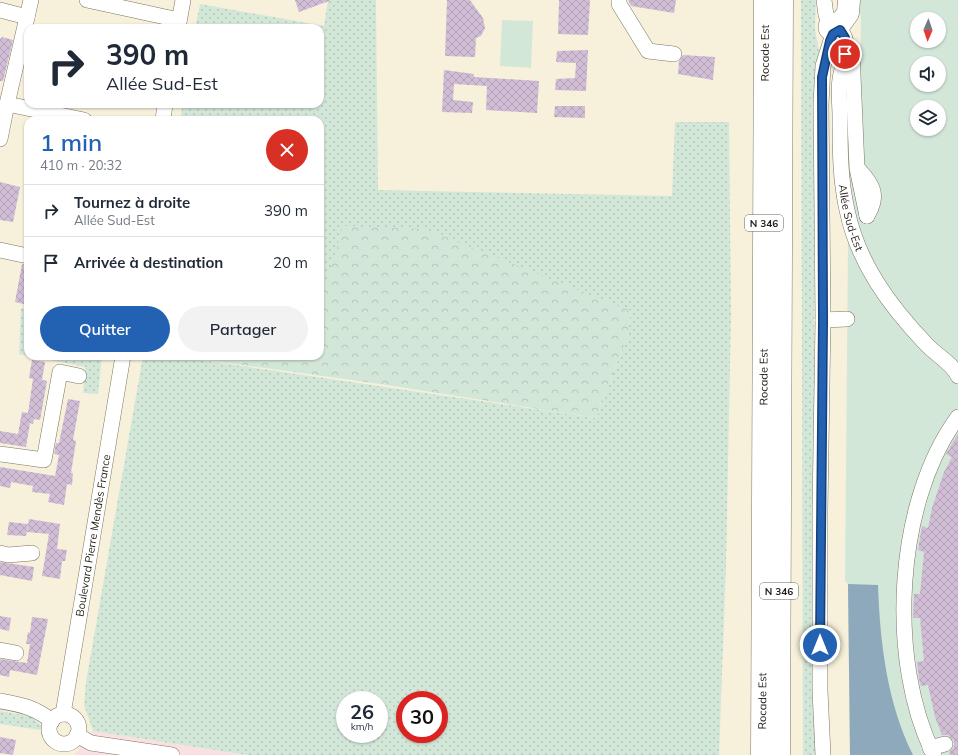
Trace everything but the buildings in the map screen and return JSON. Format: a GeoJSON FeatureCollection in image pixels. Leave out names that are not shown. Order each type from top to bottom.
{"type":"FeatureCollection","features":[{"type":"Feature","properties":{"kind":"highway","name":"Rocade Est"},"geometry":{"type":"LineString","coordinates":[[762,755],[765,0]]}},
{"type":"Feature","properties":{"kind":"highway","name":"Rocade Est"},"geometry":{"type":"LineString","coordinates":[[779,755],[782,0]]}},
{"type":"Feature","properties":{"kind":"highway"},"geometry":{"type":"LineString","coordinates":[[837,30],[848,13],[849,0]]}},
{"type":"Feature","properties":{"kind":"street"},"geometry":{"type":"LineString","coordinates":[[25,24],[31,0]]}},
{"type":"Feature","properties":{"kind":"street"},"geometry":{"type":"LineString","coordinates":[[87,0],[179,24],[183,0]]}},
{"type":"Feature","properties":{"kind":"street"},"geometry":{"type":"LineString","coordinates":[[619,0],[619,4],[648,51],[674,54]]}},
{"type":"Feature","properties":{"kind":"street"},"geometry":{"type":"LineString","coordinates":[[824,0],[826,15],[852,54],[857,168],[855,184],[858,206],[867,216]]}},
{"type":"Feature","properties":{"kind":"street"},"geometry":{"type":"LineString","coordinates":[[0,10],[27,16]]}},
{"type":"Feature","properties":{"kind":"street"},"geometry":{"type":"LineString","coordinates":[[0,139],[24,30]]}},
{"type":"Feature","properties":{"kind":"street"},"geometry":{"type":"LineString","coordinates":[[823,755],[820,682],[820,509],[823,320],[822,77],[826,56],[837,30]]}},
{"type":"Feature","properties":{"kind":"street","name":"Allée Sud-Est"},"geometry":{"type":"LineString","coordinates":[[837,30],[845,62],[839,80],[841,180],[849,221],[858,250],[876,283],[898,313],[927,345],[958,374]]}},
{"type":"Feature","properties":{"kind":"street"},"geometry":{"type":"LineString","coordinates":[[8,104],[24,107]]}},
{"type":"Feature","properties":{"kind":"street"},"geometry":{"type":"LineString","coordinates":[[27,108],[65,116]]}},
{"type":"Feature","properties":{"kind":"street"},"geometry":{"type":"LineString","coordinates":[[841,180],[850,162],[855,141]]}},
{"type":"Feature","properties":{"kind":"street"},"geometry":{"type":"LineString","coordinates":[[0,250],[24,255]]}},
{"type":"Feature","properties":{"kind":"street"},"geometry":{"type":"LineString","coordinates":[[823,320],[847,319]]}},
{"type":"Feature","properties":{"kind":"street","name":"Boulevard Pierre Mendès France"},"geometry":{"type":"LineString","coordinates":[[55,749],[54,740],[49,731],[57,718],[122,360]]}},
{"type":"Feature","properties":{"kind":"street"},"geometry":{"type":"LineString","coordinates":[[0,454],[44,460],[60,372],[79,376]]}},
{"type":"Feature","properties":{"kind":"street"},"geometry":{"type":"LineString","coordinates":[[945,744],[932,751],[913,693],[904,633],[904,596],[907,559],[914,521],[935,475],[935,456],[958,417]]}},
{"type":"Feature","properties":{"kind":"street"},"geometry":{"type":"LineString","coordinates":[[0,553],[8,555],[32,553]]}},
{"type":"Feature","properties":{"kind":"street"},"geometry":{"type":"LineString","coordinates":[[0,650],[16,652]]}},
{"type":"Feature","properties":{"kind":"street"},"geometry":{"type":"LineString","coordinates":[[0,701],[23,705],[57,718],[68,715],[76,721],[78,726],[78,736],[71,742],[55,749]]}},
{"type":"Feature","properties":{"kind":"street"},"geometry":{"type":"LineString","coordinates":[[78,736],[91,742],[172,755]]}},
{"type":"Feature","properties":{"kind":"shaded area"},"geometry":{"type":"Polygon","coordinates":[[[93,731],[244,755],[74,755],[93,731]]]}},
{"type":"Feature","properties":{"kind":"green space"},"geometry":{"type":"Polygon","coordinates":[[[328,0],[376,0],[378,190],[672,196],[675,122],[729,122],[731,316],[726,566],[719,755],[246,755],[93,731],[84,705],[86,682],[142,360],[202,360],[596,418],[627,337],[631,311],[344,226],[324,291],[324,116],[181,116],[182,108],[324,108],[324,26],[328,0]]]}},
{"type":"Feature","properties":{"kind":"green space"},"geometry":{"type":"Polygon","coordinates":[[[801,0],[816,0],[815,30],[819,50],[814,87],[815,711],[817,755],[803,755],[801,0]]]}},
{"type":"Feature","properties":{"kind":"green space"},"geometry":{"type":"Polygon","coordinates":[[[858,0],[958,0],[958,755],[850,755],[848,584],[845,581],[848,240],[834,183],[832,80],[860,80],[861,17],[858,0]]]}},
{"type":"Feature","properties":{"kind":"green space"},"geometry":{"type":"Polygon","coordinates":[[[200,4],[313,24],[196,24],[200,4]]]}},
{"type":"Feature","properties":{"kind":"green space"},"geometry":{"type":"Polygon","coordinates":[[[502,20],[533,21],[531,68],[500,66],[502,20]]]}},
{"type":"Feature","properties":{"kind":"green space"},"geometry":{"type":"Polygon","coordinates":[[[343,226],[426,229],[631,311],[627,337],[596,418],[380,384],[206,360],[324,360],[324,290],[343,226]]]}},
{"type":"Feature","properties":{"kind":"green space"},"geometry":{"type":"Polygon","coordinates":[[[21,308],[24,309],[24,355],[19,354],[21,308]]]}},
{"type":"Feature","properties":{"kind":"green space"},"geometry":{"type":"Polygon","coordinates":[[[51,360],[102,360],[98,394],[83,393],[85,367],[51,360]]]}},
{"type":"Feature","properties":{"kind":"green space"},"geometry":{"type":"Polygon","coordinates":[[[0,711],[30,716],[41,725],[41,730],[0,724],[0,711]]]}},
{"type":"Feature","properties":{"kind":"water"},"geometry":{"type":"Polygon","coordinates":[[[848,584],[878,585],[886,672],[897,715],[913,755],[850,755],[848,584]]]}},
{"type":"Feature","properties":{"kind":"route"},"geometry":{"type":"LineString","coordinates":[[820,645],[820,509],[823,320],[821,104],[823,66],[833,34],[840,30],[845,38],[845,54]]}}]}
